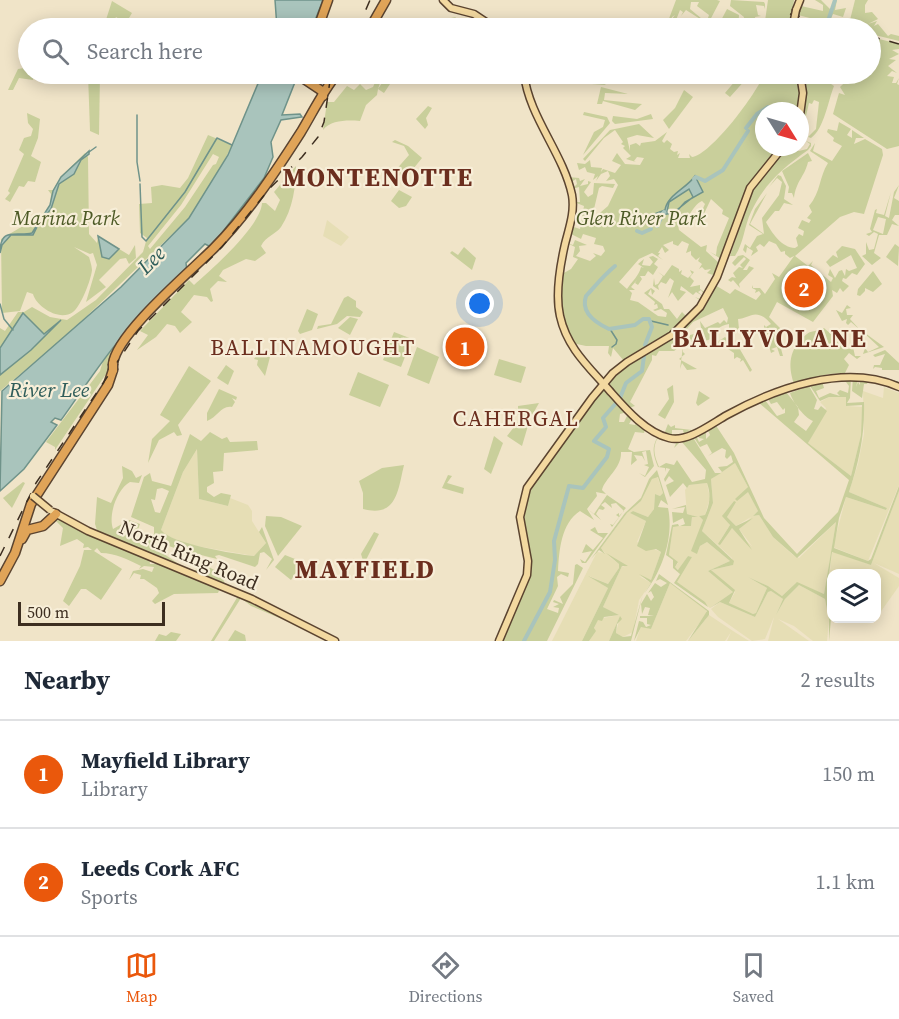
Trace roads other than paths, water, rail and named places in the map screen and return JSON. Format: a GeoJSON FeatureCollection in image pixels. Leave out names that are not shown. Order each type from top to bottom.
{"type":"FeatureCollection","features":[{"type":"Feature","properties":{"kind":"highway"},"geometry":{"type":"LineString","coordinates":[[322,18],[328,0]]}},
{"type":"Feature","properties":{"kind":"highway"},"geometry":{"type":"LineString","coordinates":[[376,18],[386,0]]}},
{"type":"Feature","properties":{"kind":"highway"},"geometry":{"type":"LineString","coordinates":[[313,84],[324,92]]}},
{"type":"Feature","properties":{"kind":"highway"},"geometry":{"type":"LineString","coordinates":[[14,556],[19,524],[58,455],[66,449],[108,385],[124,341],[145,315],[234,226],[297,138],[330,84]]}},
{"type":"Feature","properties":{"kind":"highway"},"geometry":{"type":"LineString","coordinates":[[0,581],[14,556],[33,499]]}},
{"type":"Feature","properties":{"kind":"highway"},"geometry":{"type":"LineString","coordinates":[[0,586],[23,535],[43,525],[53,512]]}},
{"type":"Feature","properties":{"kind":"highway"},"geometry":{"type":"LineString","coordinates":[[27,516],[27,524],[32,529]]}},
{"type":"Feature","properties":{"kind":"main road"},"geometry":{"type":"LineString","coordinates":[[442,0],[451,8],[480,18]]}},
{"type":"Feature","properties":{"kind":"main road"},"geometry":{"type":"LineString","coordinates":[[794,18],[800,0]]}},
{"type":"Feature","properties":{"kind":"main road"},"geometry":{"type":"LineString","coordinates":[[526,84],[529,96],[568,182],[572,199],[559,287],[561,320],[578,356],[634,416],[654,432],[670,438],[683,437],[746,406],[836,376],[868,377],[899,387]]}},
{"type":"Feature","properties":{"kind":"main road"},"geometry":{"type":"LineString","coordinates":[[802,84],[802,102]]}},
{"type":"Feature","properties":{"kind":"main road"},"geometry":{"type":"LineString","coordinates":[[499,641],[527,575],[528,561],[520,520],[523,496],[542,467],[613,374],[627,362],[672,335],[700,307],[717,277],[750,188],[776,156]]}},
{"type":"Feature","properties":{"kind":"main road","name":"North Ring Road"},"geometry":{"type":"LineString","coordinates":[[33,499],[90,531],[252,599],[335,641]]}},
{"type":"Feature","properties":{"kind":"water"},"geometry":{"type":"Polygon","coordinates":[[[275,0],[323,0],[316,18],[276,18],[275,0]]]}},
{"type":"Feature","properties":{"kind":"water","name":"River Lee"},"geometry":{"type":"Polygon","coordinates":[[[258,84],[294,84],[282,115],[300,114],[302,117],[281,120],[271,142],[273,157],[264,178],[211,247],[205,244],[186,263],[187,272],[147,309],[113,347],[61,420],[55,418],[51,422],[57,425],[24,469],[0,491],[2,391],[121,287],[189,218],[228,155],[258,84]]]}},
{"type":"Feature","properties":{"kind":"water"},"geometry":{"type":"Polygon","coordinates":[[[89,151],[74,174],[59,184],[51,209],[39,223],[33,235],[11,235],[2,245],[0,253],[3,239],[6,236],[10,234],[32,233],[50,205],[53,191],[61,177],[89,151]]]}},
{"type":"Feature","properties":{"kind":"water"},"geometry":{"type":"Polygon","coordinates":[[[695,176],[703,192],[691,199],[693,197],[689,189],[669,202],[667,212],[672,213],[653,217],[652,215],[665,210],[669,200],[695,176]]]}},
{"type":"Feature","properties":{"kind":"water"},"geometry":{"type":"Polygon","coordinates":[[[98,236],[119,249],[109,259],[102,257],[98,236]]]}},
{"type":"Feature","properties":{"kind":"water"},"geometry":{"type":"Polygon","coordinates":[[[23,313],[44,334],[61,320],[31,350],[0,375],[0,348],[23,313]]]}},
{"type":"Feature","properties":{"kind":"waterway"},"geometry":{"type":"LineString","coordinates":[[829,18],[835,0]]}},
{"type":"Feature","properties":{"kind":"waterway"},"geometry":{"type":"LineString","coordinates":[[137,115],[137,162],[140,181]]}},
{"type":"Feature","properties":{"kind":"waterway"},"geometry":{"type":"LineString","coordinates":[[746,128],[755,117]]}},
{"type":"Feature","properties":{"kind":"waterway"},"geometry":{"type":"LineString","coordinates":[[694,179],[696,177],[705,181],[723,170],[748,131]]}},
{"type":"Feature","properties":{"kind":"waterway","name":"Lee"},"geometry":{"type":"LineString","coordinates":[[140,184],[142,237],[146,241],[185,192],[217,138],[232,145]]}},
{"type":"Feature","properties":{"kind":"waterway"},"geometry":{"type":"LineString","coordinates":[[89,152],[96,147]]}},
{"type":"Feature","properties":{"kind":"waterway"},"geometry":{"type":"LineString","coordinates":[[657,226],[664,212]]}},
{"type":"Feature","properties":{"kind":"waterway"},"geometry":{"type":"LineString","coordinates":[[637,231],[642,233],[651,229]]}},
{"type":"Feature","properties":{"kind":"waterway"},"geometry":{"type":"LineString","coordinates":[[615,266],[586,296],[585,307],[590,317],[609,329],[635,325],[643,319],[649,319],[652,327],[645,345]]}},
{"type":"Feature","properties":{"kind":"waterway"},"geometry":{"type":"LineString","coordinates":[[0,304],[4,319],[13,330]]}},
{"type":"Feature","properties":{"kind":"waterway"},"geometry":{"type":"LineString","coordinates":[[651,321],[668,325]]}},
{"type":"Feature","properties":{"kind":"waterway"},"geometry":{"type":"LineString","coordinates":[[610,329],[617,340],[612,347]]}},
{"type":"Feature","properties":{"kind":"waterway"},"geometry":{"type":"LineString","coordinates":[[620,398],[626,383],[642,371],[644,356]]}},
{"type":"Feature","properties":{"kind":"waterway"},"geometry":{"type":"LineString","coordinates":[[884,378],[899,383]]}},
{"type":"Feature","properties":{"kind":"waterway"},"geometry":{"type":"LineString","coordinates":[[524,641],[550,592],[555,560],[554,541],[569,486],[583,488],[607,457],[609,449],[594,441],[606,427],[603,418],[617,402]]}},
{"type":"Feature","properties":{"kind":"railway"},"geometry":{"type":"LineString","coordinates":[[362,18],[370,0]]}},
{"type":"Feature","properties":{"kind":"railway"},"geometry":{"type":"LineString","coordinates":[[790,14],[806,18]]}},
{"type":"Feature","properties":{"kind":"railway"},"geometry":{"type":"LineString","coordinates":[[881,39],[899,44]]}},
{"type":"Feature","properties":{"kind":"railway"},"geometry":{"type":"LineString","coordinates":[[0,556],[36,483],[138,331],[222,247],[270,188],[302,157],[318,137],[324,122],[330,84]]}},
{"type":"Feature","properties":{"kind":"place","name":"Leeds Cork AFC"},"geometry":{"type":"Point","coordinates":[804,288]}},
{"type":"Feature","properties":{"kind":"place","name":"Mayfield Library"},"geometry":{"type":"Point","coordinates":[465,347]}},
{"type":"Feature","properties":{"kind":"district","name":"MONTENOTTE"},"geometry":{"type":"Point","coordinates":[378,177]}},
{"type":"Feature","properties":{"kind":"district","name":"BALLYVOLANE"},"geometry":{"type":"Point","coordinates":[770,338]}},
{"type":"Feature","properties":{"kind":"district","name":"BALLINAMOUGHT"},"geometry":{"type":"Point","coordinates":[313,347]}},
{"type":"Feature","properties":{"kind":"district","name":"CAHERGAL"},"geometry":{"type":"Point","coordinates":[516,418]}},
{"type":"Feature","properties":{"kind":"district","name":"MAYFIELD"},"geometry":{"type":"Point","coordinates":[365,569]}},
{"type":"Feature","properties":{"kind":"park label","name":"Marina Park"},"geometry":{"type":"Point","coordinates":[66,218]}},
{"type":"Feature","properties":{"kind":"park label","name":"Glen River Park"},"geometry":{"type":"Point","coordinates":[641,218]}}]}
